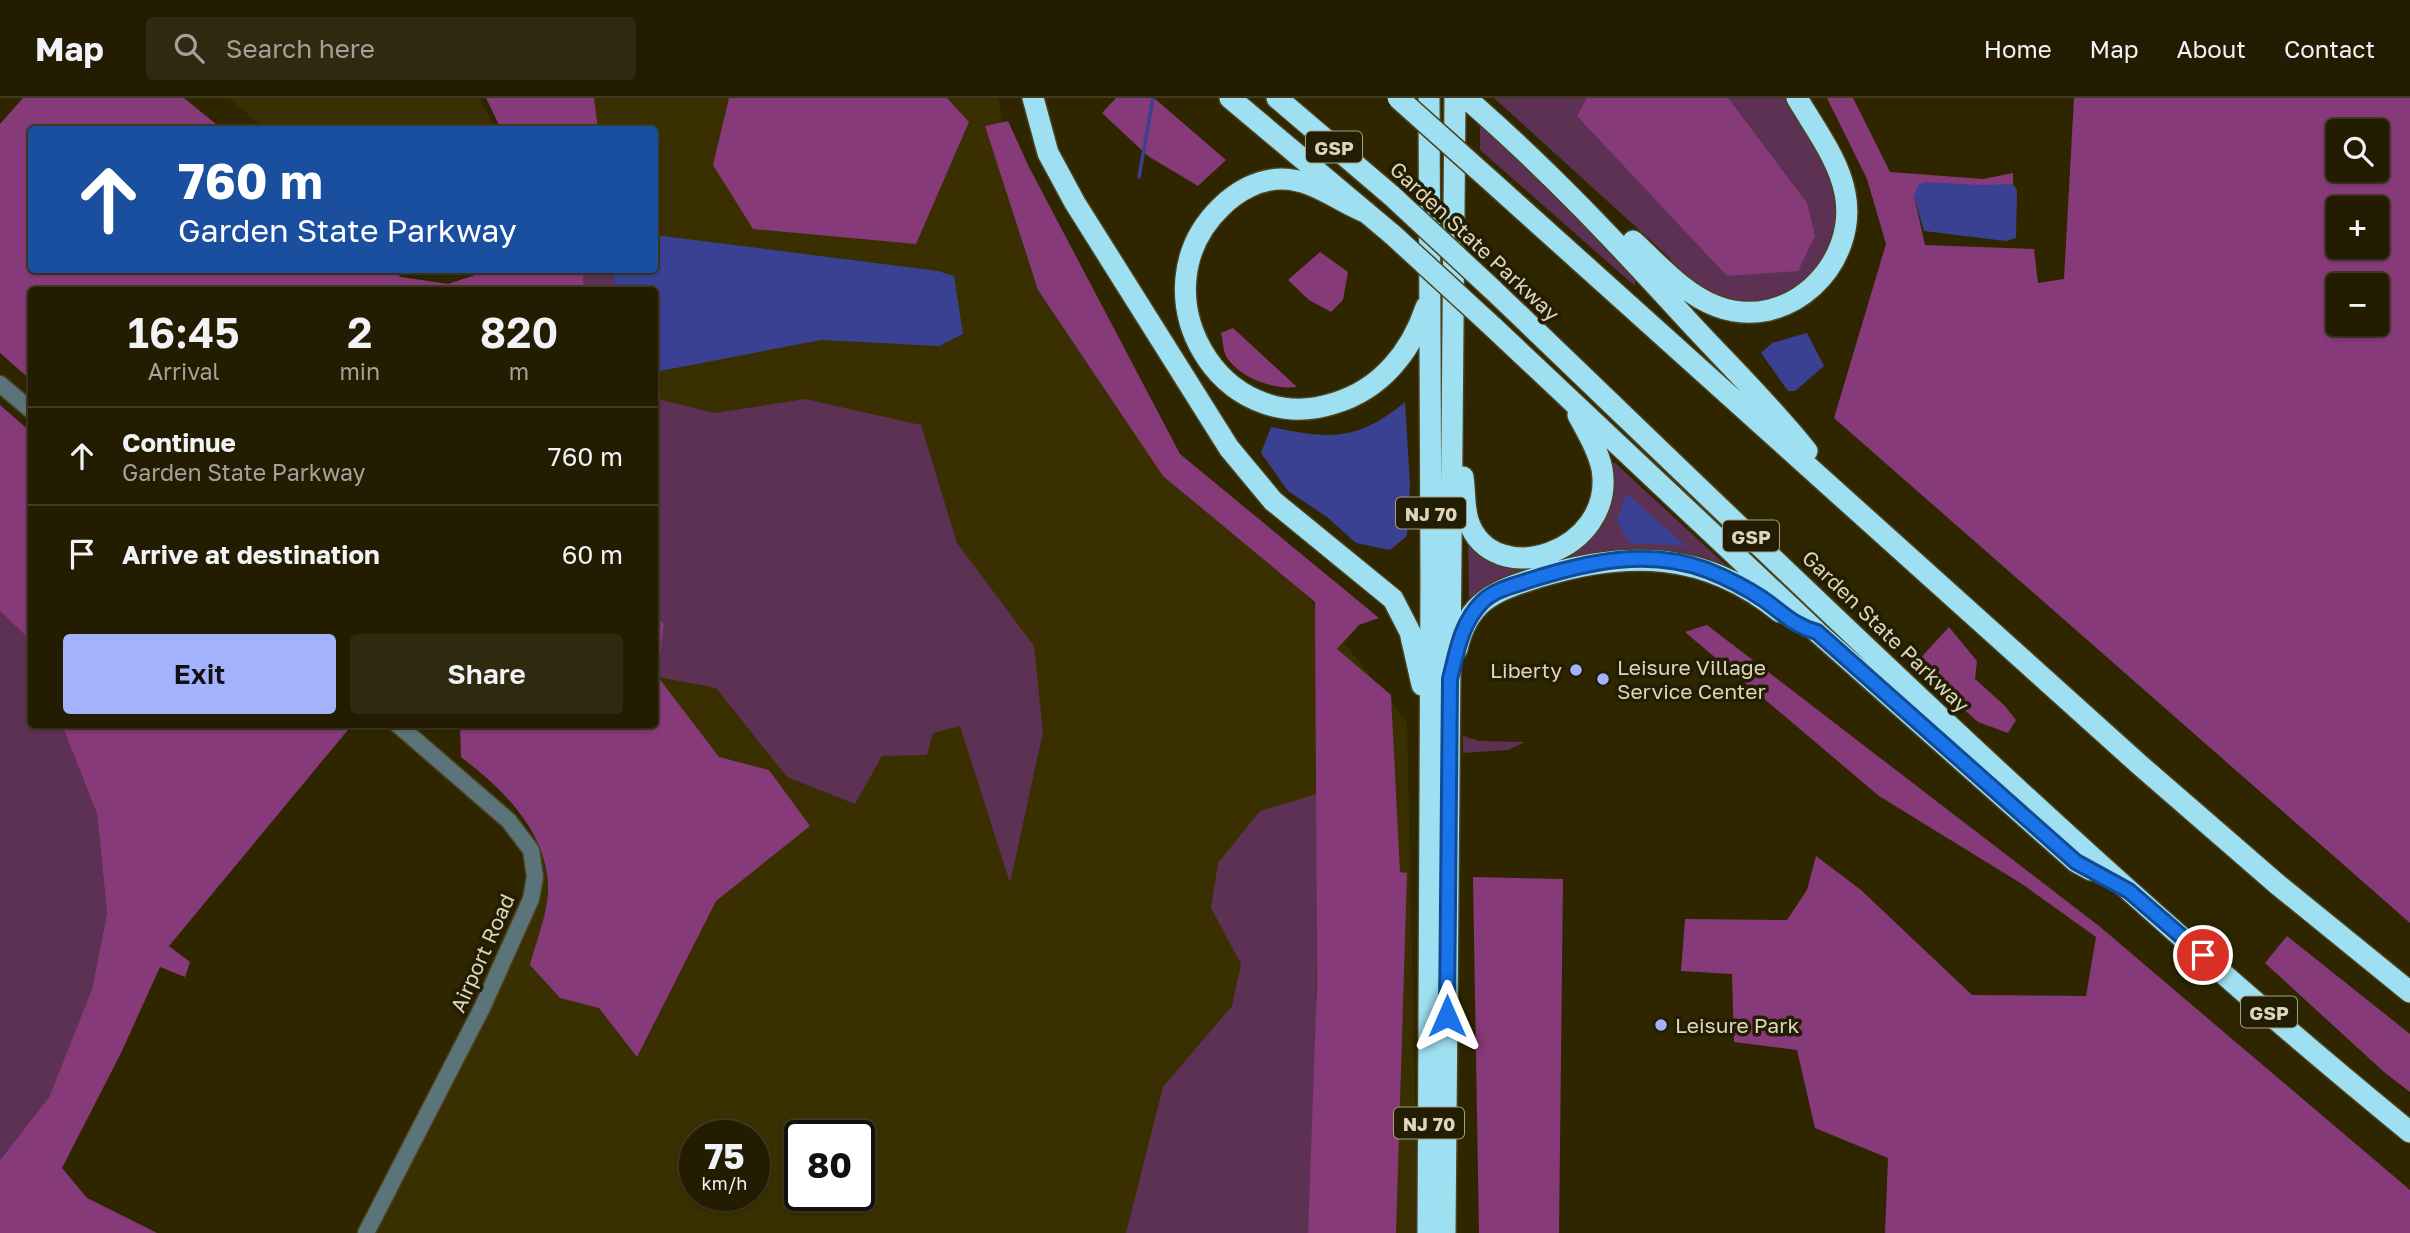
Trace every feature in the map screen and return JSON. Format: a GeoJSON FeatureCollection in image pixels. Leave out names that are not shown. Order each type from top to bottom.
{"type":"FeatureCollection","features":[{"type":"Feature","properties":{"kind":"highway"},"geometry":{"type":"LineString","coordinates":[[1033,98],[1048,153],[1075,203],[1229,448],[1273,501],[1393,599],[1410,632],[1430,730]]}},
{"type":"Feature","properties":{"kind":"highway"},"geometry":{"type":"LineString","coordinates":[[1230,98],[1393,235],[1817,632],[2076,862],[2129,891]]}},
{"type":"Feature","properties":{"kind":"highway","name":"Garden State Parkway"},"geometry":{"type":"LineString","coordinates":[[1276,98],[1392,196],[2010,782],[2129,891],[2410,1132]]}},
{"type":"Feature","properties":{"kind":"highway"},"geometry":{"type":"LineString","coordinates":[[1398,98],[2218,834],[2410,992]]}},
{"type":"Feature","properties":{"kind":"highway","name":"NJ 70"},"geometry":{"type":"LineString","coordinates":[[1428,1233],[1429,98]]}},
{"type":"Feature","properties":{"kind":"highway","name":"NJ 70"},"geometry":{"type":"LineString","coordinates":[[1445,1233],[1455,98]]}},
{"type":"Feature","properties":{"kind":"highway"},"geometry":{"type":"LineString","coordinates":[[1466,98],[1703,300],[1736,311],[1773,309],[1795,300],[1822,279],[1838,255],[1847,222],[1847,206],[1840,175],[1797,98]]}},
{"type":"Feature","properties":{"kind":"highway"},"geometry":{"type":"LineString","coordinates":[[1545,168],[1600,223],[1778,415],[1843,498]]}},
{"type":"Feature","properties":{"kind":"highway"},"geometry":{"type":"LineString","coordinates":[[1365,212],[1312,185],[1283,179],[1248,187],[1229,199],[1200,233],[1186,267],[1187,315],[1194,337],[1216,371],[1246,394],[1278,406],[1299,410],[1323,408],[1350,398],[1381,379],[1407,346],[1420,324],[1429,296]]}},
{"type":"Feature","properties":{"kind":"highway"},"geometry":{"type":"LineString","coordinates":[[1452,437],[1461,457],[1468,520],[1477,535],[1487,545],[1510,555],[1532,557],[1552,553],[1583,533],[1600,499],[1602,471],[1597,454],[1566,395]]}},
{"type":"Feature","properties":{"kind":"highway"},"geometry":{"type":"LineString","coordinates":[[1450,679],[1464,626],[1490,594],[1570,568],[1607,560],[1658,559],[1703,569],[1739,583],[1797,626],[1817,632]]}},
{"type":"Feature","properties":{"kind":"street"},"geometry":{"type":"LineString","coordinates":[[0,384],[28,408]]}},
{"type":"Feature","properties":{"kind":"street","name":"Airport Road"},"geometry":{"type":"LineString","coordinates":[[366,1233],[483,1006],[531,899],[535,877],[531,850],[509,821],[402,728]]}},
{"type":"Feature","properties":{"kind":"shaded area"},"geometry":{"type":"Polygon","coordinates":[[[23,98],[184,98],[218,126],[28,126],[28,273],[396,273],[401,277],[448,284],[481,273],[583,273],[584,287],[28,287],[28,377],[0,353],[0,124],[23,98]]]}},
{"type":"Feature","properties":{"kind":"shaded area"},"geometry":{"type":"Polygon","coordinates":[[[229,98],[480,98],[494,126],[262,126],[229,98]]]}},
{"type":"Feature","properties":{"kind":"shaded area"},"geometry":{"type":"Polygon","coordinates":[[[486,98],[594,98],[598,126],[500,126],[486,98]]]}},
{"type":"Feature","properties":{"kind":"shaded area"},"geometry":{"type":"Polygon","coordinates":[[[559,98],[998,98],[1004,129],[1199,496],[1254,530],[1407,722],[1418,1233],[366,1233],[531,899],[531,850],[583,767],[647,728],[658,728],[658,287],[587,287],[587,273],[658,273],[658,126],[565,126],[559,98]]]}},
{"type":"Feature","properties":{"kind":"shaded area"},"geometry":{"type":"Polygon","coordinates":[[[729,98],[947,98],[969,122],[916,244],[753,229],[713,165],[729,98]]]}},
{"type":"Feature","properties":{"kind":"shaded area"},"geometry":{"type":"Polygon","coordinates":[[[1116,98],[1154,98],[1226,160],[1198,186],[1148,156],[1102,113],[1116,98]]]}},
{"type":"Feature","properties":{"kind":"shaded area"},"geometry":{"type":"Polygon","coordinates":[[[1494,98],[1793,98],[1828,161],[1844,214],[1811,284],[1766,304],[1749,305],[1722,299],[1684,276],[1669,257],[1494,98]]]}},
{"type":"Feature","properties":{"kind":"shaded area"},"geometry":{"type":"Polygon","coordinates":[[[1587,98],[1728,98],[1807,203],[1815,236],[1798,271],[1727,276],[1577,116],[1587,98]]]}},
{"type":"Feature","properties":{"kind":"shaded area"},"geometry":{"type":"Polygon","coordinates":[[[1827,98],[1853,98],[1890,172],[1983,179],[2013,173],[2013,184],[1914,196],[1925,245],[2034,249],[2038,283],[2064,279],[2074,98],[2410,98],[2410,923],[1834,418],[1886,244],[1867,179],[1827,98]]]}},
{"type":"Feature","properties":{"kind":"shaded area"},"geometry":{"type":"Polygon","coordinates":[[[1008,121],[1029,167],[1180,454],[1379,618],[1359,625],[1337,649],[1391,695],[1400,872],[1407,873],[1396,1233],[1308,1233],[1317,985],[1315,602],[1163,476],[1038,290],[985,126],[1008,121]]]}},
{"type":"Feature","properties":{"kind":"shaded area"},"geometry":{"type":"Polygon","coordinates":[[[1480,125],[1531,167],[1635,278],[1635,286],[1480,150],[1480,125]]]}},
{"type":"Feature","properties":{"kind":"shaded area"},"geometry":{"type":"Polygon","coordinates":[[[1919,184],[2013,184],[2017,190],[2016,238],[2006,241],[1924,231],[1914,196],[1919,184]]]}},
{"type":"Feature","properties":{"kind":"shaded area"},"geometry":{"type":"Polygon","coordinates":[[[658,235],[938,271],[954,276],[963,334],[939,346],[821,340],[658,371],[658,287],[617,287],[611,273],[658,273],[658,235]]]}},
{"type":"Feature","properties":{"kind":"shaded area"},"geometry":{"type":"Polygon","coordinates":[[[1320,252],[1348,272],[1343,300],[1331,312],[1309,300],[1288,280],[1320,252]]]}},
{"type":"Feature","properties":{"kind":"shaded area"},"geometry":{"type":"Polygon","coordinates":[[[583,273],[611,273],[617,287],[584,287],[583,273]]]}},
{"type":"Feature","properties":{"kind":"shaded area"},"geometry":{"type":"Polygon","coordinates":[[[1233,328],[1297,387],[1278,387],[1239,371],[1225,354],[1221,333],[1233,328]]]}},
{"type":"Feature","properties":{"kind":"shaded area"},"geometry":{"type":"Polygon","coordinates":[[[1807,333],[1824,366],[1795,391],[1788,391],[1761,353],[1772,343],[1807,333]]]}},
{"type":"Feature","properties":{"kind":"shaded area"},"geometry":{"type":"Polygon","coordinates":[[[658,399],[715,413],[805,399],[921,425],[957,543],[1034,646],[1043,732],[1010,883],[960,726],[933,733],[927,755],[882,756],[855,804],[787,777],[716,688],[658,677],[664,625],[658,620],[658,399]]]}},
{"type":"Feature","properties":{"kind":"shaded area"},"geometry":{"type":"Polygon","coordinates":[[[1405,402],[1410,485],[1407,536],[1390,550],[1356,543],[1327,517],[1288,491],[1261,453],[1271,427],[1310,434],[1342,434],[1372,424],[1405,402]]]}},
{"type":"Feature","properties":{"kind":"shaded area"},"geometry":{"type":"Polygon","coordinates":[[[0,405],[28,429],[28,638],[0,611],[0,405]]]}},
{"type":"Feature","properties":{"kind":"shaded area"},"geometry":{"type":"Polygon","coordinates":[[[1614,462],[1742,580],[1675,554],[1469,600],[1468,532],[1525,568],[1571,554],[1598,529],[1605,512],[1611,465],[1614,462]]]}},
{"type":"Feature","properties":{"kind":"shaded area"},"geometry":{"type":"Polygon","coordinates":[[[1626,493],[1686,546],[1629,543],[1617,521],[1626,493]]]}},
{"type":"Feature","properties":{"kind":"shaded area"},"geometry":{"type":"Polygon","coordinates":[[[0,611],[28,638],[28,728],[63,728],[97,814],[107,913],[92,989],[49,1097],[0,1160],[0,611]]]}},
{"type":"Feature","properties":{"kind":"shaded area"},"geometry":{"type":"Polygon","coordinates":[[[658,619],[664,624],[658,677],[658,619]]]}},
{"type":"Feature","properties":{"kind":"shaded area"},"geometry":{"type":"Polygon","coordinates":[[[1707,625],[2099,926],[2410,1190],[2410,1233],[1885,1233],[1888,1158],[1815,1128],[1797,1050],[1734,1042],[1732,974],[1681,971],[1685,919],[1787,920],[1807,890],[1816,856],[1861,890],[1972,995],[2086,996],[2096,937],[2022,884],[1879,796],[1685,632],[1707,625]]]}},
{"type":"Feature","properties":{"kind":"shaded area"},"geometry":{"type":"Polygon","coordinates":[[[1949,627],[1977,661],[1975,679],[2004,705],[2016,720],[2008,733],[1978,722],[1914,665],[1949,627]]]}},
{"type":"Feature","properties":{"kind":"shaded area"},"geometry":{"type":"Polygon","coordinates":[[[658,677],[719,757],[769,770],[810,826],[716,901],[637,1057],[599,1008],[560,998],[530,965],[542,926],[548,886],[540,847],[520,813],[506,797],[461,757],[460,728],[658,728],[658,677]]]}},
{"type":"Feature","properties":{"kind":"shaded area"},"geometry":{"type":"Polygon","coordinates":[[[63,728],[350,728],[169,946],[190,962],[185,977],[160,967],[121,1053],[62,1168],[87,1198],[157,1233],[0,1233],[0,1160],[49,1097],[92,989],[107,913],[97,814],[63,728]]]}},
{"type":"Feature","properties":{"kind":"shaded area"},"geometry":{"type":"Polygon","coordinates":[[[1463,736],[1480,741],[1525,742],[1508,750],[1463,753],[1463,736]]]}},
{"type":"Feature","properties":{"kind":"shaded area"},"geometry":{"type":"Polygon","coordinates":[[[1317,794],[1316,1077],[1308,1233],[1126,1233],[1163,1087],[1232,1006],[1241,964],[1211,908],[1218,863],[1260,811],[1317,794]]]}},
{"type":"Feature","properties":{"kind":"shaded area"},"geometry":{"type":"Polygon","coordinates":[[[1473,877],[1563,879],[1559,1233],[1479,1233],[1473,877]]]}},
{"type":"Feature","properties":{"kind":"shaded area"},"geometry":{"type":"Polygon","coordinates":[[[2287,936],[2410,1034],[2410,1092],[2384,1072],[2265,963],[2287,936]]]}},
{"type":"Feature","properties":{"kind":"waterway"},"geometry":{"type":"LineString","coordinates":[[1139,177],[1153,98]]}},
{"type":"Feature","properties":{"kind":"place","name":"Liberty"},"geometry":{"type":"Point","coordinates":[1576,670]}},
{"type":"Feature","properties":{"kind":"place","name":"Leisure Village Service Center"},"geometry":{"type":"Point","coordinates":[1603,679]}},
{"type":"Feature","properties":{"kind":"place","name":"Leisure Park"},"geometry":{"type":"Point","coordinates":[1661,1025]}},
{"type":"Feature","properties":{"kind":"route"},"geometry":{"type":"LineString","coordinates":[[1447,1016],[1450,679],[1459,640],[1470,616],[1490,594],[1570,568],[1607,560],[1658,559],[1703,569],[1739,583],[1797,626],[1817,632],[2076,862],[2129,891],[2203,955]]}}]}
